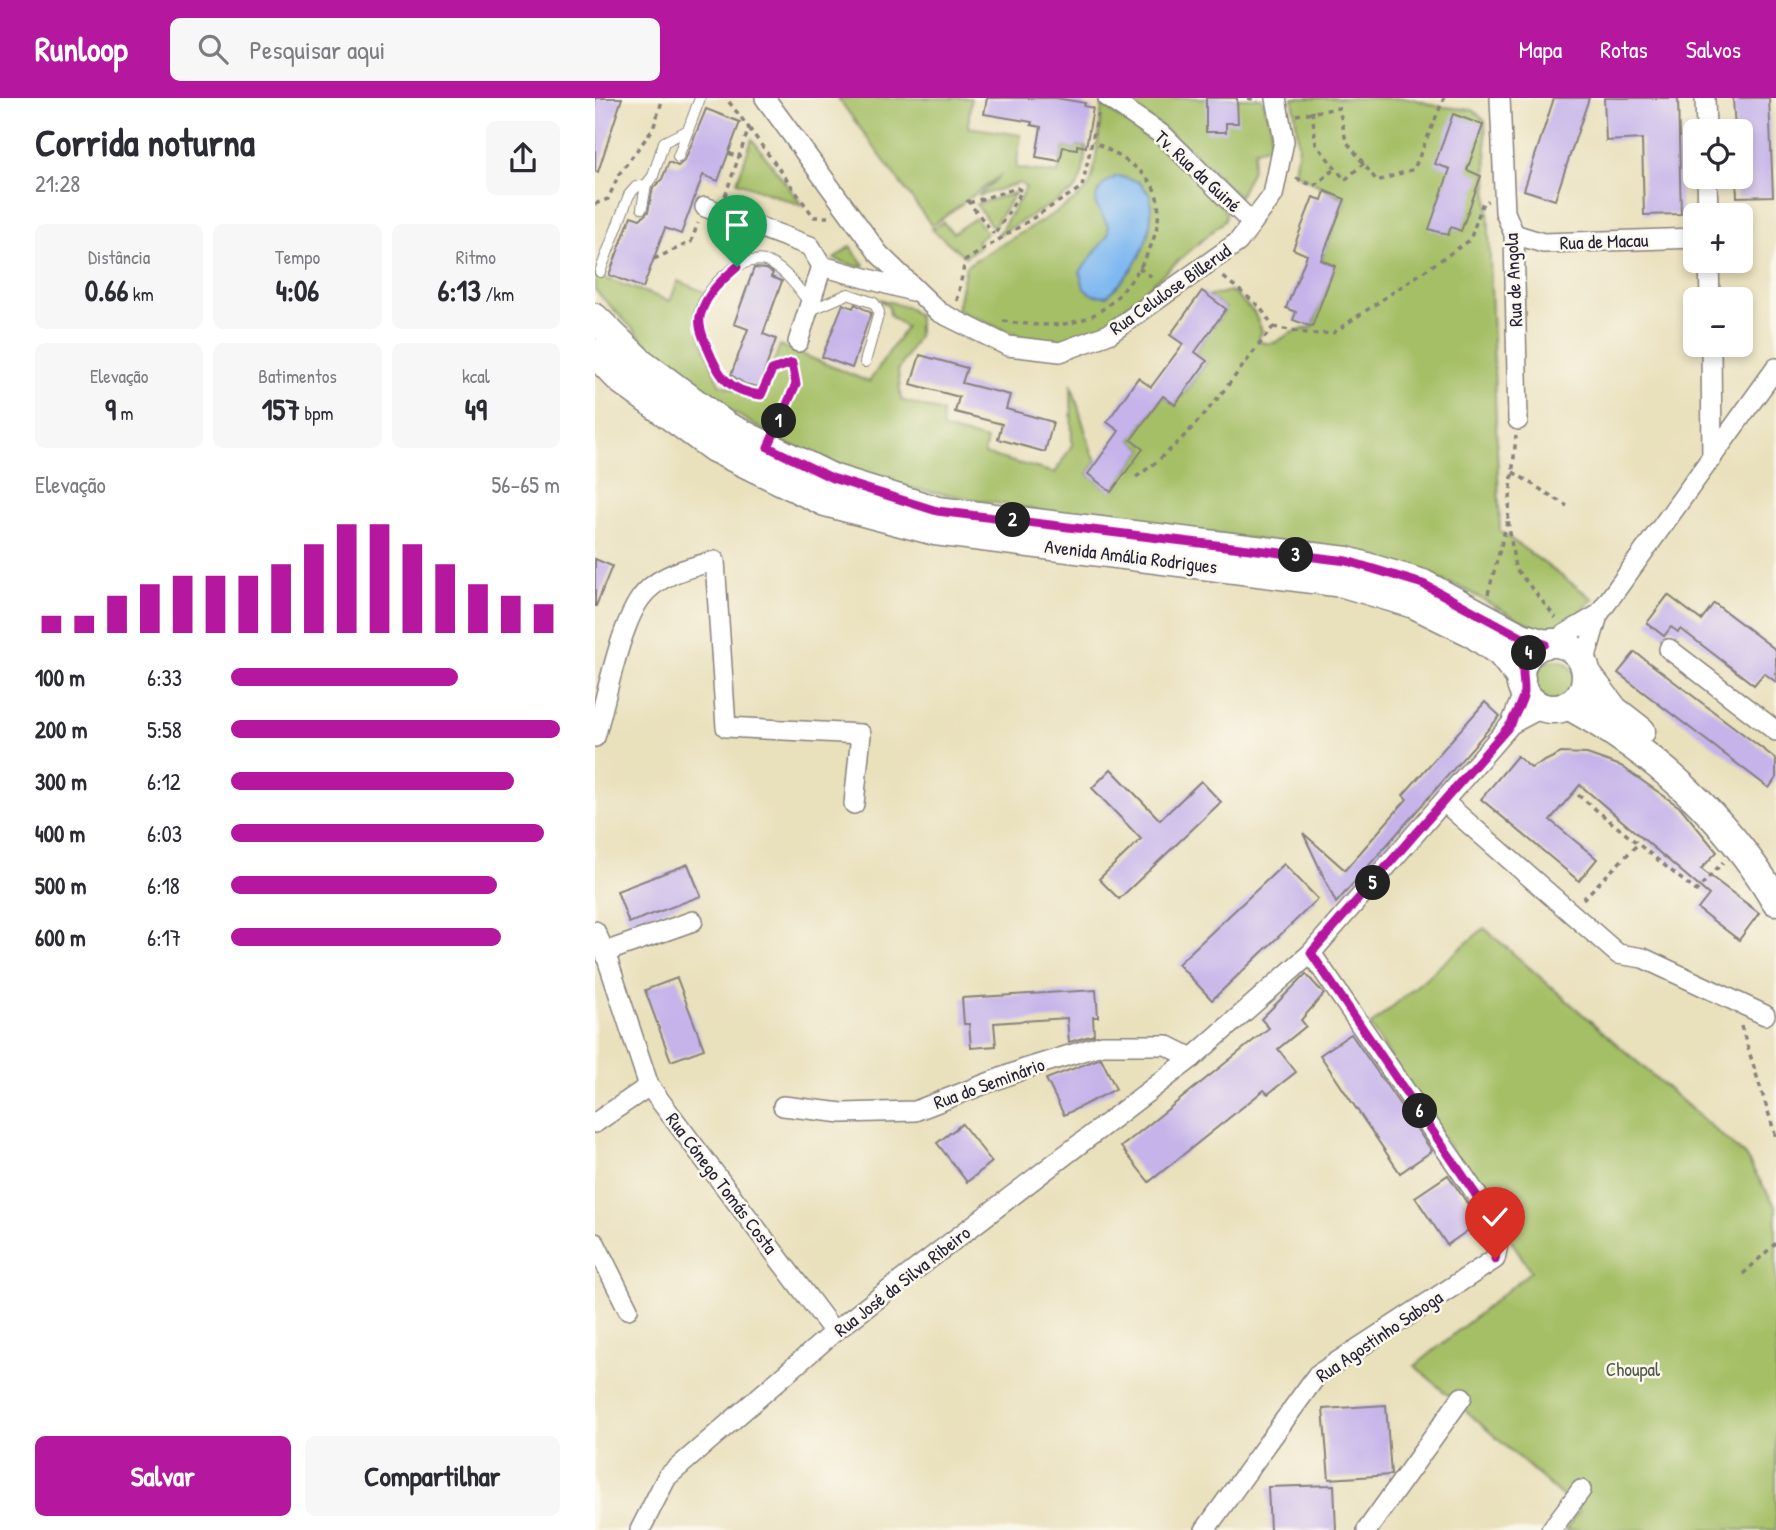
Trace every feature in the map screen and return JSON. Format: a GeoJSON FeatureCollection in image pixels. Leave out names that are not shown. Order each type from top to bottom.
{"type":"FeatureCollection","features":[{"type":"Feature","properties":{"kind":"main road","name":"Avenida Amália Rodrigues"},"geometry":{"type":"LineString","coordinates":[[595,317],[639,361],[726,426],[832,478],[937,511],[1347,561],[1423,584],[1521,637],[1551,641]]}},
{"type":"Feature","properties":{"kind":"main road","name":"Avenida Amália Rodrigues"},"geometry":{"type":"LineString","coordinates":[[595,353],[621,380],[714,448],[825,502],[935,531],[1343,583],[1414,604],[1471,632],[1501,653],[1539,695]]}},
{"type":"Feature","properties":{"kind":"main road"},"geometry":{"type":"LineString","coordinates":[[1776,865],[1720,792],[1616,712],[1571,648],[1551,641],[1524,661],[1539,695],[1604,725],[1707,807],[1739,845],[1776,901]]}},
{"type":"Feature","properties":{"kind":"main road"},"geometry":{"type":"LineString","coordinates":[[1539,695],[1582,692],[1585,669]]}},
{"type":"Feature","properties":{"kind":"street","name":"Rua Celulose Billerud"},"geometry":{"type":"LineString","coordinates":[[765,98],[879,254],[939,312],[1008,346],[1061,352],[1109,334],[1238,242],[1273,195],[1284,141],[1276,98]]}},
{"type":"Feature","properties":{"kind":"street","name":"Rua de Angola"},"geometry":{"type":"LineString","coordinates":[[1500,98],[1505,212],[1514,234],[1518,420]]}},
{"type":"Feature","properties":{"kind":"street"},"geometry":{"type":"LineString","coordinates":[[1705,98],[1706,119]]}},
{"type":"Feature","properties":{"kind":"street","name":"Tv. Rua da Guiné"},"geometry":{"type":"LineString","coordinates":[[1103,103],[1173,144],[1252,223]]}},
{"type":"Feature","properties":{"kind":"street"},"geometry":{"type":"LineString","coordinates":[[705,207],[810,246],[822,266],[917,292]]}},
{"type":"Feature","properties":{"kind":"street","name":"Rua de Macau"},"geometry":{"type":"LineString","coordinates":[[1514,234],[1543,243],[1683,238]]}},
{"type":"Feature","properties":{"kind":"street"},"geometry":{"type":"LineString","coordinates":[[796,348],[822,266]]}},
{"type":"Feature","properties":{"kind":"street"},"geometry":{"type":"LineString","coordinates":[[1711,357],[1712,458]]}},
{"type":"Feature","properties":{"kind":"street"},"geometry":{"type":"LineString","coordinates":[[1585,669],[1598,615],[1776,368]]}},
{"type":"Feature","properties":{"kind":"street"},"geometry":{"type":"LineString","coordinates":[[595,737],[625,632],[640,598],[657,583],[685,568],[715,561],[726,727],[861,734],[854,804]]}},
{"type":"Feature","properties":{"kind":"street"},"geometry":{"type":"LineString","coordinates":[[1551,641],[1598,615]]}},
{"type":"Feature","properties":{"kind":"street"},"geometry":{"type":"LineString","coordinates":[[1669,649],[1776,731]]}},
{"type":"Feature","properties":{"kind":"street","name":"Rua José da Silva Ribeiro"},"geometry":{"type":"LineString","coordinates":[[640,1530],[667,1477],[834,1332],[1192,1058],[1311,953],[1539,695]]}},
{"type":"Feature","properties":{"kind":"street"},"geometry":{"type":"LineString","coordinates":[[1444,802],[1618,954],[1643,958],[1765,1015]]}},
{"type":"Feature","properties":{"kind":"street"},"geometry":{"type":"LineString","coordinates":[[605,952],[693,920]]}},
{"type":"Feature","properties":{"kind":"street","name":"Rua Cónego Tomás Costa"},"geometry":{"type":"LineString","coordinates":[[595,931],[605,952],[649,1086],[834,1332]]}},
{"type":"Feature","properties":{"kind":"street","name":"Rua Agostinho Saboga"},"geometry":{"type":"LineString","coordinates":[[1207,1529],[1317,1375],[1495,1259],[1500,1230],[1311,953]]}},
{"type":"Feature","properties":{"kind":"street","name":"Rua do Seminário"},"geometry":{"type":"LineString","coordinates":[[783,1107],[842,1113],[915,1111],[1024,1069],[1102,1045],[1166,1045],[1192,1058]]}},
{"type":"Feature","properties":{"kind":"street"},"geometry":{"type":"LineString","coordinates":[[595,1123],[649,1086]]}},
{"type":"Feature","properties":{"kind":"street"},"geometry":{"type":"LineString","coordinates":[[595,1243],[628,1309]]}},
{"type":"Feature","properties":{"kind":"street"},"geometry":{"type":"LineString","coordinates":[[1367,1530],[1462,1397]]}},
{"type":"Feature","properties":{"kind":"street"},"geometry":{"type":"LineString","coordinates":[[1551,1530],[1581,1490]]}},
{"type":"Feature","properties":{"kind":"lane"},"geometry":{"type":"LineString","coordinates":[[678,157],[700,98]]}},
{"type":"Feature","properties":{"kind":"lane"},"geometry":{"type":"LineString","coordinates":[[642,208],[646,184],[653,176],[664,142],[688,130]]}},
{"type":"Feature","properties":{"kind":"lane"},"geometry":{"type":"LineString","coordinates":[[600,272],[628,195],[636,187],[646,184]]}},
{"type":"Feature","properties":{"kind":"lane"},"geometry":{"type":"LineString","coordinates":[[761,395],[742,393],[717,373],[702,333],[699,316],[711,290],[737,267],[756,260],[768,262],[789,276],[808,308],[848,294],[874,303],[879,312],[865,362]]}},
{"type":"Feature","properties":{"kind":"path"},"geometry":{"type":"LineString","coordinates":[[595,204],[608,199],[619,174],[653,129],[663,98]]}},
{"type":"Feature","properties":{"kind":"path"},"geometry":{"type":"LineString","coordinates":[[726,98],[814,217],[830,218],[837,225]]}},
{"type":"Feature","properties":{"kind":"path"},"geometry":{"type":"LineString","coordinates":[[1280,118],[1339,107],[1346,141],[1377,181],[1414,169],[1444,98]]}},
{"type":"Feature","properties":{"kind":"path"},"geometry":{"type":"LineString","coordinates":[[949,304],[955,307],[965,261],[996,237],[1082,187],[1103,103]]}},
{"type":"Feature","properties":{"kind":"path"},"geometry":{"type":"LineString","coordinates":[[1312,111],[1316,144],[1345,180],[1364,163]]}},
{"type":"Feature","properties":{"kind":"path"},"geometry":{"type":"LineString","coordinates":[[729,183],[749,128]]}},
{"type":"Feature","properties":{"kind":"path"},"geometry":{"type":"LineString","coordinates":[[997,320],[1029,324],[1085,319],[1107,306],[1133,282],[1156,224],[1157,200],[1150,182],[1093,141]]}},
{"type":"Feature","properties":{"kind":"path"},"geometry":{"type":"LineString","coordinates":[[729,153],[739,158]]}},
{"type":"Feature","properties":{"kind":"path"},"geometry":{"type":"LineString","coordinates":[[1278,170],[1314,186],[1335,169]]}},
{"type":"Feature","properties":{"kind":"path"},"geometry":{"type":"LineString","coordinates":[[1017,188],[1022,191],[996,237],[968,202],[1017,188]]}},
{"type":"Feature","properties":{"kind":"path"},"geometry":{"type":"LineString","coordinates":[[1207,264],[1260,307],[1272,327],[1312,334],[1333,333],[1470,240],[1483,202]]}},
{"type":"Feature","properties":{"kind":"path"},"geometry":{"type":"LineString","coordinates":[[654,259],[691,242],[696,230]]}},
{"type":"Feature","properties":{"kind":"path"},"geometry":{"type":"LineString","coordinates":[[1139,268],[1160,282]]}},
{"type":"Feature","properties":{"kind":"path"},"geometry":{"type":"LineString","coordinates":[[1136,477],[1158,462],[1199,420],[1272,327]]}},
{"type":"Feature","properties":{"kind":"path"},"geometry":{"type":"LineString","coordinates":[[768,447],[796,384],[792,363],[796,348]]}},
{"type":"Feature","properties":{"kind":"path"},"geometry":{"type":"LineString","coordinates":[[761,395],[772,370],[792,363]]}},
{"type":"Feature","properties":{"kind":"path"},"geometry":{"type":"LineString","coordinates":[[1479,616],[1486,602],[1508,519],[1518,420]]}},
{"type":"Feature","properties":{"kind":"path"},"geometry":{"type":"LineString","coordinates":[[1513,472],[1567,506]]}},
{"type":"Feature","properties":{"kind":"path"},"geometry":{"type":"LineString","coordinates":[[1508,519],[1515,568],[1563,626],[1551,641]]}},
{"type":"Feature","properties":{"kind":"path"},"geometry":{"type":"LineString","coordinates":[[1578,794],[1696,891],[1739,845]]}},
{"type":"Feature","properties":{"kind":"path"},"geometry":{"type":"LineString","coordinates":[[1568,911],[1590,893],[1638,844]]}},
{"type":"Feature","properties":{"kind":"path"},"geometry":{"type":"LineString","coordinates":[[1734,1001],[1776,1137]]}},
{"type":"Feature","properties":{"kind":"path"},"geometry":{"type":"LineString","coordinates":[[1743,1274],[1776,1243]]}},
{"type":"Feature","properties":{"kind":"green space"},"geometry":{"type":"Polygon","coordinates":[[[838,98],[971,98],[968,127],[1021,135],[1016,168],[1058,174],[1063,147],[1076,149],[1077,145],[1086,147],[1081,177],[1072,192],[998,235],[1026,188],[1020,183],[978,196],[1002,174],[932,226],[838,98]]]}},
{"type":"Feature","properties":{"kind":"green space"},"geometry":{"type":"Polygon","coordinates":[[[1123,98],[1262,98],[1271,126],[1270,146],[1255,150],[1251,172],[1239,197],[1191,149],[1123,98]]]}},
{"type":"Feature","properties":{"kind":"green space"},"geometry":{"type":"Polygon","coordinates":[[[1293,98],[1411,98],[1436,106],[1473,110],[1485,121],[1500,531],[1593,599],[1573,620],[1542,629],[1460,587],[1368,554],[1058,514],[887,484],[782,442],[720,404],[653,350],[595,290],[595,275],[670,301],[678,281],[707,293],[699,332],[719,384],[760,398],[780,345],[869,382],[906,327],[890,316],[889,307],[879,299],[907,307],[918,316],[918,336],[898,371],[901,400],[942,412],[943,429],[987,440],[984,454],[1055,473],[1072,445],[1071,383],[1092,453],[1097,461],[1088,474],[1111,491],[1143,449],[1131,440],[1163,396],[1175,405],[1207,362],[1195,352],[1226,309],[1208,296],[1231,291],[1254,312],[1262,331],[1258,341],[1263,343],[1275,342],[1289,334],[1312,327],[1335,266],[1321,260],[1345,199],[1295,173],[1299,146],[1293,98]]]}},
{"type":"Feature","properties":{"kind":"green space"},"geometry":{"type":"Polygon","coordinates":[[[1102,105],[1175,159],[1226,212],[1225,220],[1097,332],[1065,343],[1025,339],[957,310],[966,266],[1069,204],[1089,186],[1096,160],[1102,105]]]}},
{"type":"Feature","properties":{"kind":"green space"},"geometry":{"type":"Polygon","coordinates":[[[752,139],[803,206],[737,182],[752,139]]]}},
{"type":"Feature","properties":{"kind":"green space"},"geometry":{"type":"Polygon","coordinates":[[[1015,193],[993,228],[976,204],[1015,193]]]}},
{"type":"Feature","properties":{"kind":"green space"},"geometry":{"type":"Polygon","coordinates":[[[975,218],[987,233],[977,241],[980,246],[965,257],[932,229],[943,222],[953,233],[975,218]]]}},
{"type":"Feature","properties":{"kind":"green space"},"geometry":{"type":"Polygon","coordinates":[[[850,246],[864,265],[859,267],[834,259],[850,246]]]}},
{"type":"Feature","properties":{"kind":"green space"},"geometry":{"type":"Polygon","coordinates":[[[1555,660],[1569,666],[1575,680],[1569,694],[1555,700],[1541,694],[1535,680],[1541,666],[1555,660]]]}},
{"type":"Feature","properties":{"kind":"green space","name":"Choupal"},"geometry":{"type":"Polygon","coordinates":[[[1484,928],[1745,1156],[1776,1207],[1776,1530],[1565,1530],[1579,1511],[1415,1366],[1531,1271],[1370,1026],[1484,928]]]}},
{"type":"Feature","properties":{"kind":"water"},"geometry":{"type":"Polygon","coordinates":[[[1118,176],[1139,182],[1150,195],[1150,224],[1142,251],[1127,275],[1107,296],[1093,295],[1084,289],[1080,272],[1108,235],[1108,226],[1095,203],[1102,186],[1118,176]]]}},
{"type":"Feature","properties":{"kind":"building"},"geometry":{"type":"Polygon","coordinates":[[[595,98],[622,98],[598,172],[595,171],[595,98]]]}},
{"type":"Feature","properties":{"kind":"building"},"geometry":{"type":"Polygon","coordinates":[[[987,98],[1056,98],[1085,103],[1084,106],[1093,108],[1086,147],[1063,147],[1060,161],[1036,157],[1041,127],[1031,125],[1032,122],[984,114],[987,98]]]}},
{"type":"Feature","properties":{"kind":"building"},"geometry":{"type":"Polygon","coordinates":[[[1206,98],[1237,98],[1238,123],[1226,123],[1226,132],[1206,132],[1206,98]]]}},
{"type":"Feature","properties":{"kind":"building"},"geometry":{"type":"Polygon","coordinates":[[[1554,98],[1589,98],[1555,200],[1524,190],[1554,98]]]}},
{"type":"Feature","properties":{"kind":"building"},"geometry":{"type":"Polygon","coordinates":[[[1604,98],[1678,98],[1681,214],[1644,215],[1642,139],[1606,141],[1604,98]]]}},
{"type":"Feature","properties":{"kind":"building"},"geometry":{"type":"Polygon","coordinates":[[[1733,98],[1769,98],[1773,196],[1737,197],[1737,189],[1753,189],[1753,119],[1734,119],[1733,98]]]}},
{"type":"Feature","properties":{"kind":"building"},"geometry":{"type":"Polygon","coordinates":[[[706,109],[740,122],[718,181],[703,175],[681,234],[665,228],[643,288],[609,275],[631,216],[640,219],[648,212],[653,188],[662,179],[669,162],[678,166],[685,160],[706,109]]]}},
{"type":"Feature","properties":{"kind":"building"},"geometry":{"type":"Polygon","coordinates":[[[1453,114],[1483,125],[1467,170],[1481,176],[1461,231],[1451,227],[1448,235],[1429,229],[1450,169],[1435,164],[1453,114]]]}},
{"type":"Feature","properties":{"kind":"building"},"geometry":{"type":"Polygon","coordinates":[[[1325,191],[1345,199],[1321,260],[1335,266],[1312,327],[1293,320],[1296,312],[1286,308],[1307,255],[1293,249],[1313,197],[1322,200],[1325,191]]]}},
{"type":"Feature","properties":{"kind":"building"},"geometry":{"type":"Polygon","coordinates":[[[754,268],[766,269],[773,273],[771,277],[782,281],[763,334],[776,339],[759,387],[745,384],[731,375],[748,329],[734,324],[754,268]]]}},
{"type":"Feature","properties":{"kind":"building"},"geometry":{"type":"Polygon","coordinates":[[[1202,291],[1226,309],[1195,352],[1207,361],[1175,405],[1163,396],[1131,440],[1143,449],[1111,492],[1088,474],[1119,431],[1107,422],[1138,378],[1151,387],[1183,344],[1170,335],[1202,291]]]}},
{"type":"Feature","properties":{"kind":"building"},"geometry":{"type":"Polygon","coordinates":[[[843,304],[853,308],[855,304],[871,313],[852,368],[822,357],[843,304]]]}},
{"type":"Feature","properties":{"kind":"building"},"geometry":{"type":"Polygon","coordinates":[[[920,355],[967,368],[962,383],[1010,395],[1006,409],[1053,422],[1045,452],[998,439],[1002,424],[955,412],[959,397],[911,384],[920,355]]]}},
{"type":"Feature","properties":{"kind":"building"},"geometry":{"type":"Polygon","coordinates":[[[595,559],[612,566],[596,606],[595,606],[595,559]]]}},
{"type":"Feature","properties":{"kind":"building"},"geometry":{"type":"Polygon","coordinates":[[[1668,595],[1701,620],[1714,603],[1776,650],[1776,682],[1764,673],[1754,685],[1681,629],[1678,632],[1671,627],[1664,636],[1647,623],[1668,595]]]}},
{"type":"Feature","properties":{"kind":"building"},"geometry":{"type":"Polygon","coordinates":[[[1635,652],[1776,759],[1776,778],[1769,788],[1618,673],[1635,652]]]}},
{"type":"Feature","properties":{"kind":"building"},"geometry":{"type":"Polygon","coordinates":[[[1485,702],[1500,716],[1336,903],[1303,833],[1345,870],[1407,799],[1403,795],[1485,702]]]}},
{"type":"Feature","properties":{"kind":"building"},"geometry":{"type":"Polygon","coordinates":[[[1561,753],[1587,754],[1621,766],[1681,808],[1717,852],[1701,869],[1759,913],[1739,940],[1698,909],[1709,895],[1580,785],[1550,820],[1597,859],[1579,881],[1481,799],[1517,756],[1531,768],[1561,753]]]}},
{"type":"Feature","properties":{"kind":"building"},"geometry":{"type":"Polygon","coordinates":[[[1111,769],[1160,820],[1201,781],[1221,802],[1119,899],[1099,879],[1141,839],[1092,788],[1111,769]]]}},
{"type":"Feature","properties":{"kind":"building"},"geometry":{"type":"Polygon","coordinates":[[[688,864],[701,896],[629,923],[617,891],[688,864]]]}},
{"type":"Feature","properties":{"kind":"building"},"geometry":{"type":"Polygon","coordinates":[[[1284,864],[1318,899],[1212,1000],[1178,964],[1284,864]]]}},
{"type":"Feature","properties":{"kind":"building"},"geometry":{"type":"Polygon","coordinates":[[[1306,974],[1324,994],[1301,1020],[1306,1026],[1278,1049],[1296,1072],[1268,1094],[1264,1090],[1149,1182],[1121,1147],[1269,1028],[1261,1019],[1306,974]]]}},
{"type":"Feature","properties":{"kind":"building"},"geometry":{"type":"Polygon","coordinates":[[[677,978],[704,1049],[671,1061],[645,990],[677,978]]]}},
{"type":"Feature","properties":{"kind":"building"},"geometry":{"type":"Polygon","coordinates":[[[1096,990],[1098,1017],[1093,1017],[1094,1035],[1069,1042],[1067,1018],[994,1023],[996,1046],[971,1048],[969,1024],[964,1024],[962,998],[1096,990]]]}},
{"type":"Feature","properties":{"kind":"building"},"geometry":{"type":"Polygon","coordinates":[[[1351,1034],[1432,1151],[1400,1173],[1320,1055],[1351,1034]]]}},
{"type":"Feature","properties":{"kind":"building"},"geometry":{"type":"Polygon","coordinates":[[[1101,1058],[1116,1089],[1064,1115],[1046,1079],[1101,1058]]]}},
{"type":"Feature","properties":{"kind":"building"},"geometry":{"type":"Polygon","coordinates":[[[962,1124],[992,1162],[967,1182],[937,1143],[962,1124]]]}},
{"type":"Feature","properties":{"kind":"building"},"geometry":{"type":"Polygon","coordinates":[[[1448,1175],[1480,1222],[1447,1245],[1415,1197],[1448,1175]]]}},
{"type":"Feature","properties":{"kind":"building"},"geometry":{"type":"Polygon","coordinates":[[[1386,1405],[1391,1475],[1329,1479],[1323,1409],[1386,1405]]]}},
{"type":"Feature","properties":{"kind":"building"},"geometry":{"type":"Polygon","coordinates":[[[1334,1485],[1336,1530],[1270,1530],[1268,1487],[1334,1485]]]}},
{"type":"Feature","properties":{"kind":"route"},"geometry":{"type":"LineString","coordinates":[[737,267],[711,290],[699,316],[702,333],[717,373],[742,393],[761,395],[772,370],[792,363],[796,384],[768,447],[832,478],[937,511],[1347,561],[1423,584],[1521,637],[1545,644],[1529,653],[1524,661],[1521,669],[1524,691],[1511,724],[1311,953],[1500,1230],[1495,1259]]}}]}
